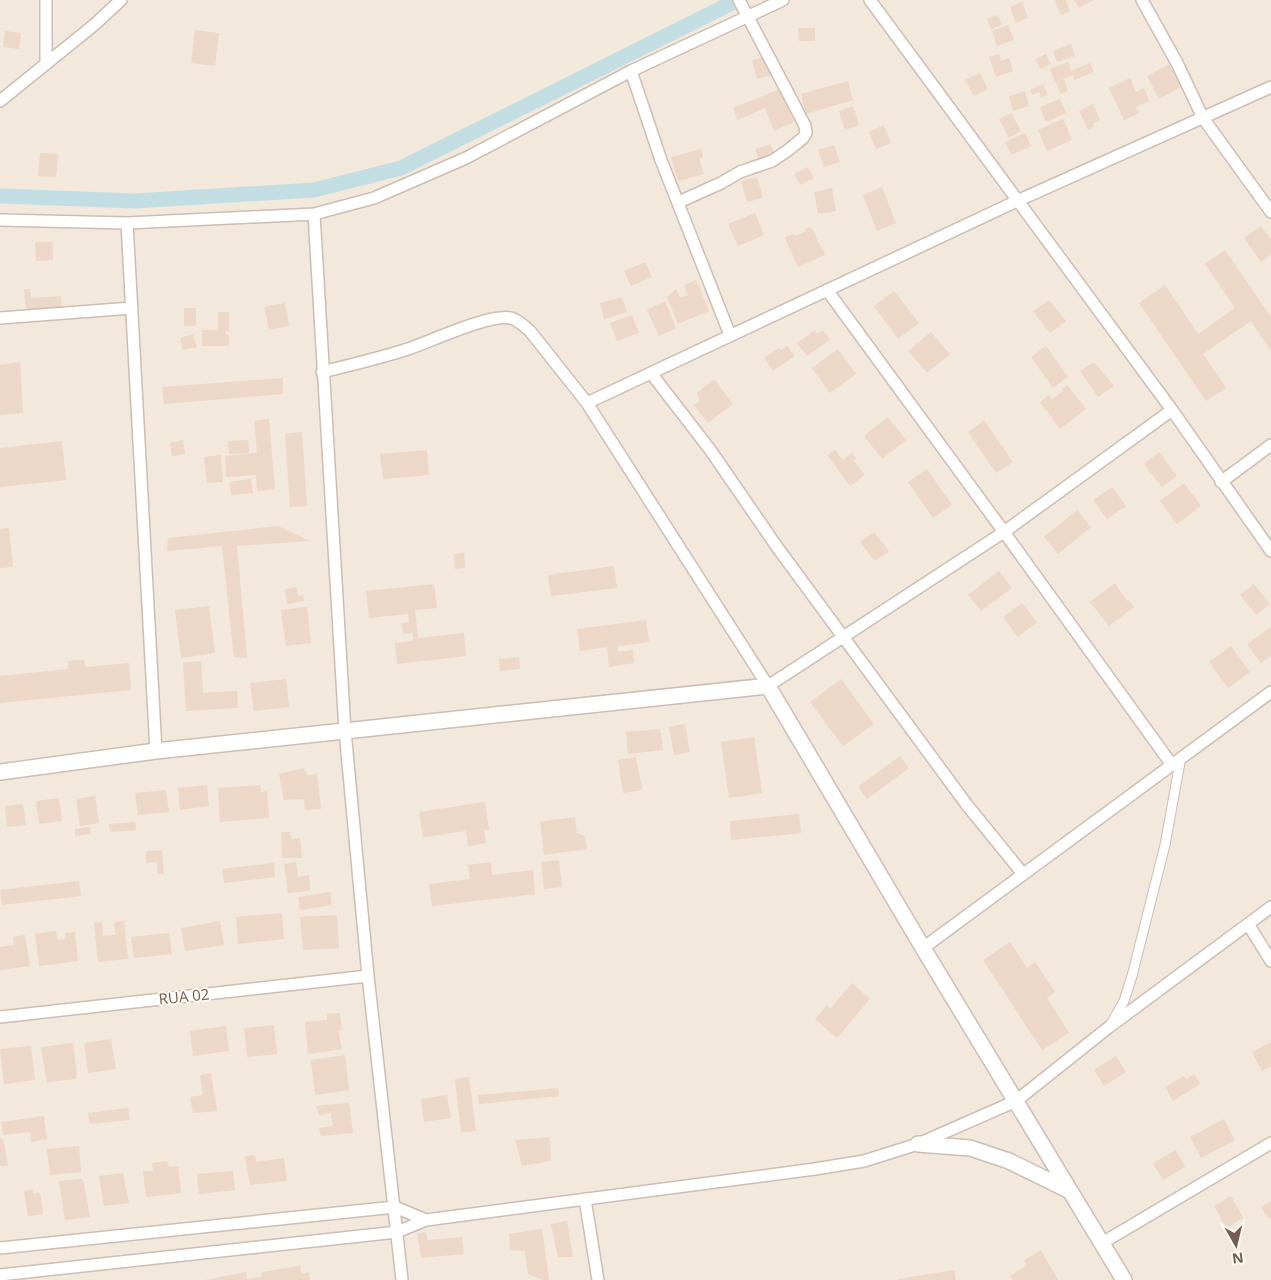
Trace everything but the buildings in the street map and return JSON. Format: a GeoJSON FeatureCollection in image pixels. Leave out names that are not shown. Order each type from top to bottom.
{"type":"FeatureCollection","features":[{"type":"Feature","properties":{"kind":"street"},"geometry":{"type":"LineString","coordinates":[[46,0],[46,64]]}},
{"type":"Feature","properties":{"kind":"street"},"geometry":{"type":"LineString","coordinates":[[0,101],[94,25],[121,0]]}},
{"type":"Feature","properties":{"kind":"street"},"geometry":{"type":"LineString","coordinates":[[679,202],[715,187],[740,172],[772,161],[803,138],[806,133],[802,118],[739,0]]}},
{"type":"Feature","properties":{"kind":"street"},"geometry":{"type":"LineString","coordinates":[[0,220],[127,224],[314,214],[374,198],[466,158],[631,71],[783,0]]}},
{"type":"Feature","properties":{"kind":"street"},"geometry":{"type":"LineString","coordinates":[[870,0],[1172,410],[1271,551]]}},
{"type":"Feature","properties":{"kind":"street"},"geometry":{"type":"LineString","coordinates":[[1142,0],[1177,64],[1203,118],[1271,212]]}},
{"type":"Feature","properties":{"kind":"street"},"geometry":{"type":"LineString","coordinates":[[631,71],[661,160],[730,335]]}},
{"type":"Feature","properties":{"kind":"street"},"geometry":{"type":"LineString","coordinates":[[587,403],[1017,201],[1271,87]]}},
{"type":"Feature","properties":{"kind":"street"},"geometry":{"type":"LineString","coordinates":[[314,214],[344,731],[368,976],[402,1280]]}},
{"type":"Feature","properties":{"kind":"street"},"geometry":{"type":"LineString","coordinates":[[127,224],[156,752]]}},
{"type":"Feature","properties":{"kind":"street"},"geometry":{"type":"LineString","coordinates":[[826,290],[1172,765]]}},
{"type":"Feature","properties":{"kind":"street"},"geometry":{"type":"LineString","coordinates":[[0,318],[132,308]]}},
{"type":"Feature","properties":{"kind":"street"},"geometry":{"type":"LineString","coordinates":[[322,372],[400,352],[495,318],[510,318],[519,322],[530,331],[587,403],[768,686],[923,948],[1124,1280]]}},
{"type":"Feature","properties":{"kind":"street"},"geometry":{"type":"LineString","coordinates":[[651,373],[711,451],[777,547],[967,805],[1023,874]]}},
{"type":"Feature","properties":{"kind":"street"},"geometry":{"type":"LineString","coordinates":[[0,772],[156,752],[768,686],[1004,532],[1172,410]]}},
{"type":"Feature","properties":{"kind":"street"},"geometry":{"type":"LineString","coordinates":[[1221,482],[1271,445]]}},
{"type":"Feature","properties":{"kind":"street"},"geometry":{"type":"LineString","coordinates":[[923,948],[1271,692]]}},
{"type":"Feature","properties":{"kind":"street"},"geometry":{"type":"LineString","coordinates":[[1110,1027],[1124,1001],[1132,976],[1165,845],[1181,757]]}},
{"type":"Feature","properties":{"kind":"street"},"geometry":{"type":"LineString","coordinates":[[0,1275],[397,1232],[426,1220],[864,1161],[918,1144],[1016,1101],[1110,1027],[1271,906]]}},
{"type":"Feature","properties":{"kind":"street"},"geometry":{"type":"LineString","coordinates":[[1248,924],[1271,961]]}},
{"type":"Feature","properties":{"kind":"street","name":"RUA 02"},"geometry":{"type":"LineString","coordinates":[[0,1017],[368,976]]}},
{"type":"Feature","properties":{"kind":"street"},"geometry":{"type":"LineString","coordinates":[[1102,1243],[1271,1143]]}},
{"type":"Feature","properties":{"kind":"street"},"geometry":{"type":"LineString","coordinates":[[918,1144],[970,1148],[1009,1161],[1070,1191]]}},
{"type":"Feature","properties":{"kind":"street"},"geometry":{"type":"LineString","coordinates":[[585,1199],[598,1280]]}},
{"type":"Feature","properties":{"kind":"street"},"geometry":{"type":"LineString","coordinates":[[0,1248],[395,1207],[426,1220]]}},
{"type":"Feature","properties":{"kind":"shaded area"},"geometry":{"type":"Polygon","coordinates":[[[0,0],[1271,0],[1271,1280],[0,1280],[0,0]]]}},
{"type":"Feature","properties":{"kind":"waterway"},"geometry":{"type":"LineString","coordinates":[[0,196],[135,201],[314,190],[401,168],[738,0]]}}]}
